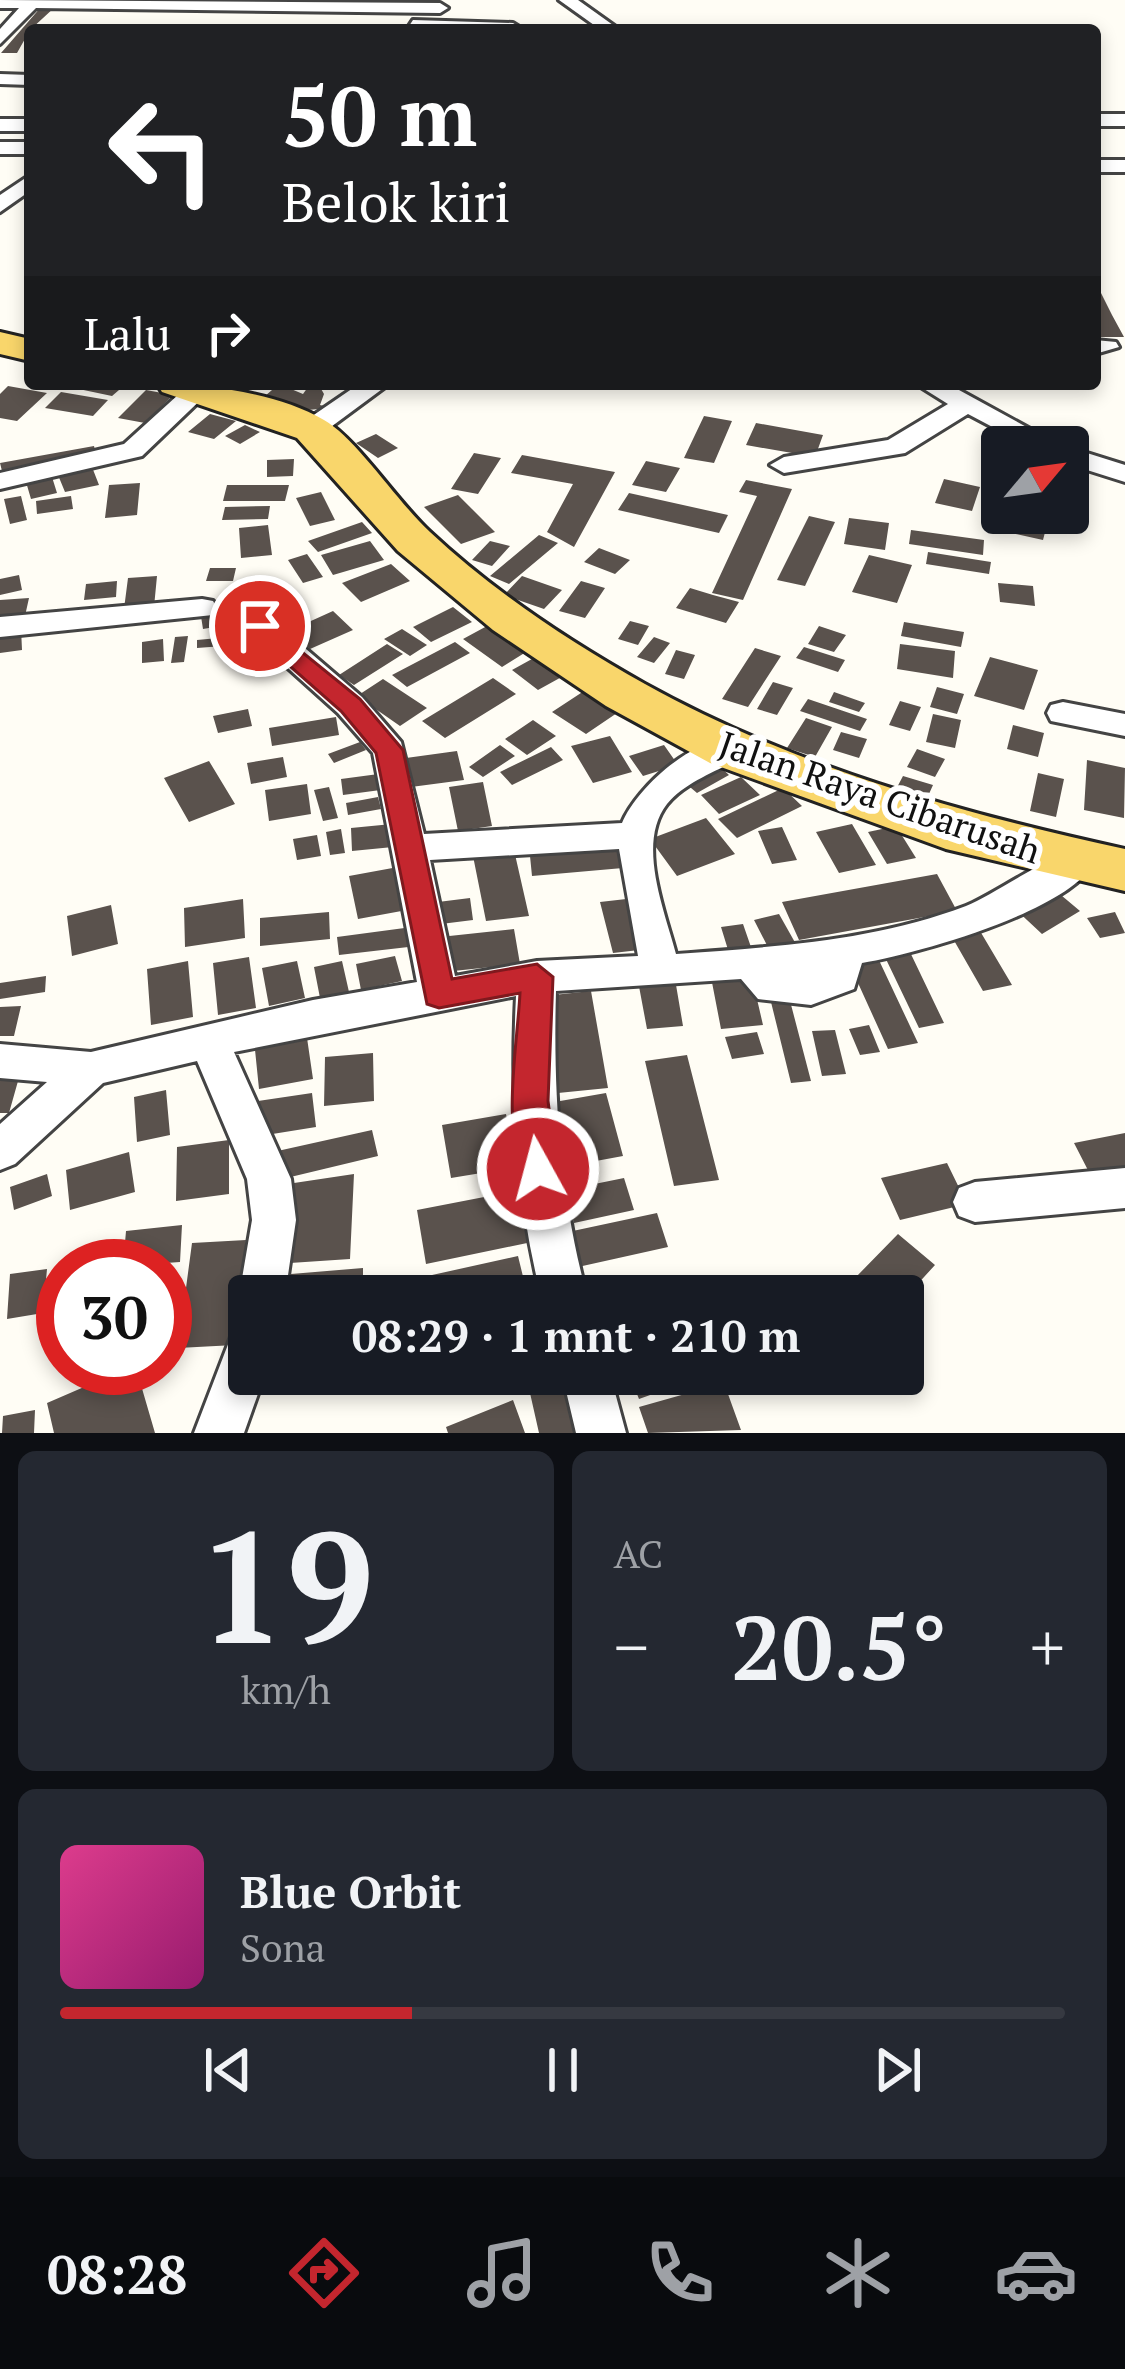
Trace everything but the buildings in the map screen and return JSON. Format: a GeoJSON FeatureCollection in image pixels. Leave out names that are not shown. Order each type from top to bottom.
{"type":"FeatureCollection","features":[{"type":"Feature","properties":{"kind":"main road","name":"Jalan Raya Cibarusah"},"geometry":{"type":"LineString","coordinates":[[196,390],[311,429],[414,542],[510,620],[624,694],[728,750],[966,835],[1076,863],[1125,870]]}},
{"type":"Feature","properties":{"kind":"street"},"geometry":{"type":"LineString","coordinates":[[568,0],[603,24]]}},
{"type":"Feature","properties":{"kind":"street"},"geometry":{"type":"LineString","coordinates":[[0,38],[33,2]]}},
{"type":"Feature","properties":{"kind":"street"},"geometry":{"type":"LineString","coordinates":[[0,4],[295,3],[378,24]]}},
{"type":"Feature","properties":{"kind":"street"},"geometry":{"type":"LineString","coordinates":[[343,15],[479,24]]}},
{"type":"Feature","properties":{"kind":"street"},"geometry":{"type":"LineString","coordinates":[[0,206],[24,182]]}},
{"type":"Feature","properties":{"kind":"street"},"geometry":{"type":"LineString","coordinates":[[0,481],[133,450],[184,390]]}},
{"type":"Feature","properties":{"kind":"street"},"geometry":{"type":"LineString","coordinates":[[311,429],[367,390]]}},
{"type":"Feature","properties":{"kind":"street"},"geometry":{"type":"LineString","coordinates":[[934,390],[952,413],[989,426]]}},
{"type":"Feature","properties":{"kind":"street"},"geometry":{"type":"LineString","coordinates":[[784,464],[896,446],[952,413]]}},
{"type":"Feature","properties":{"kind":"street"},"geometry":{"type":"LineString","coordinates":[[1089,462],[1125,475]]}},
{"type":"Feature","properties":{"kind":"street"},"geometry":{"type":"LineString","coordinates":[[0,627],[202,608]]}},
{"type":"Feature","properties":{"kind":"street"},"geometry":{"type":"LineString","coordinates":[[260,626],[350,705],[389,750],[405,848],[439,995]]}},
{"type":"Feature","properties":{"kind":"street"},"geometry":{"type":"LineString","coordinates":[[1063,712],[1125,725]]}},
{"type":"Feature","properties":{"kind":"street"},"geometry":{"type":"LineString","coordinates":[[661,970],[633,836],[650,801],[662,790],[728,750]]}},
{"type":"Feature","properties":{"kind":"street"},"geometry":{"type":"LineString","coordinates":[[405,848],[633,836]]}},
{"type":"Feature","properties":{"kind":"street"},"geometry":{"type":"LineString","coordinates":[[0,1061],[91,1070],[208,1040],[537,977],[751,964],[772,988],[811,989],[840,978],[844,950],[974,920],[1076,863]]}},
{"type":"Feature","properties":{"kind":"street"},"geometry":{"type":"LineString","coordinates":[[537,977],[531,1101],[550,1248],[558,1275]]}},
{"type":"Feature","properties":{"kind":"street"},"geometry":{"type":"LineString","coordinates":[[208,1040],[269,1179],[274,1220],[265,1275]]}},
{"type":"Feature","properties":{"kind":"street"},"geometry":{"type":"LineString","coordinates":[[0,1151],[91,1070]]}},
{"type":"Feature","properties":{"kind":"street"},"geometry":{"type":"LineString","coordinates":[[975,1202],[1125,1188]]}},
{"type":"Feature","properties":{"kind":"street"},"geometry":{"type":"LineString","coordinates":[[219,1433],[233,1395]]}},
{"type":"Feature","properties":{"kind":"street"},"geometry":{"type":"LineString","coordinates":[[592,1395],[602,1433]]}},
{"type":"Feature","properties":{"kind":"route"},"geometry":{"type":"LineString","coordinates":[[260,626],[350,705],[389,750],[399,784],[405,848],[439,995],[537,977],[531,1101],[538,1169]]}}]}
